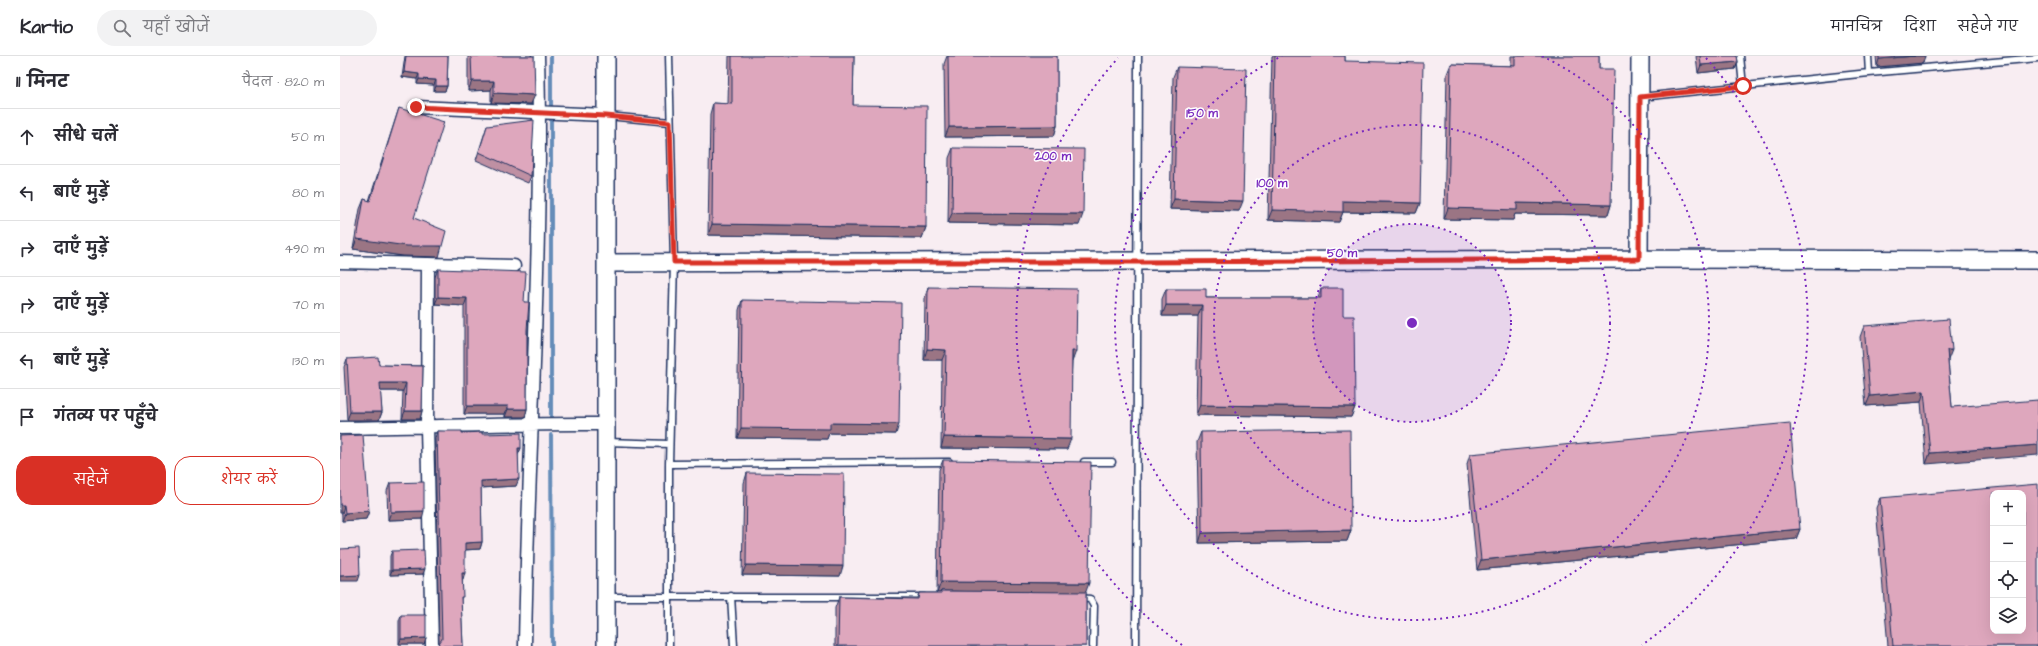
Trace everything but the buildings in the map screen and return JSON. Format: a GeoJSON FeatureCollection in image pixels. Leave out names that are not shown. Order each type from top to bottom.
{"type":"FeatureCollection","features":[{"type":"Feature","properties":{"kind":"street"},"geometry":{"type":"LineString","coordinates":[[526,646],[531,423],[537,267],[547,113],[538,56]]}},
{"type":"Feature","properties":{"kind":"street"},"geometry":{"type":"LineString","coordinates":[[606,56],[606,646]]}},
{"type":"Feature","properties":{"kind":"street"},"geometry":{"type":"LineString","coordinates":[[1639,259],[1640,56]]}},
{"type":"Feature","properties":{"kind":"street"},"geometry":{"type":"LineString","coordinates":[[416,107],[606,116]]}},
{"type":"Feature","properties":{"kind":"street"},"geometry":{"type":"LineString","coordinates":[[606,263],[1639,259],[2038,260]]}},
{"type":"Feature","properties":{"kind":"street"},"geometry":{"type":"LineString","coordinates":[[340,262],[514,266]]}},
{"type":"Feature","properties":{"kind":"street"},"geometry":{"type":"LineString","coordinates":[[428,265],[427,427],[432,646]]}},
{"type":"Feature","properties":{"kind":"street"},"geometry":{"type":"LineString","coordinates":[[340,428],[427,427],[531,423],[606,424]]}},
{"type":"Feature","properties":{"kind":"lane"},"geometry":{"type":"LineString","coordinates":[[669,56],[674,262],[669,444],[669,646]]}},
{"type":"Feature","properties":{"kind":"lane"},"geometry":{"type":"LineString","coordinates":[[1136,646],[1138,56]]}},
{"type":"Feature","properties":{"kind":"lane"},"geometry":{"type":"LineString","coordinates":[[1740,56],[1743,86]]}},
{"type":"Feature","properties":{"kind":"lane"},"geometry":{"type":"LineString","coordinates":[[1868,56],[1869,73]]}},
{"type":"Feature","properties":{"kind":"lane"},"geometry":{"type":"LineString","coordinates":[[1640,97],[1869,73],[2038,58]]}},
{"type":"Feature","properties":{"kind":"lane"},"geometry":{"type":"LineString","coordinates":[[606,116],[670,122]]}},
{"type":"Feature","properties":{"kind":"lane"},"geometry":{"type":"LineString","coordinates":[[607,442],[669,444]]}},
{"type":"Feature","properties":{"kind":"lane"},"geometry":{"type":"LineString","coordinates":[[669,464],[954,462]]}},
{"type":"Feature","properties":{"kind":"lane"},"geometry":{"type":"LineString","coordinates":[[1080,462],[1112,462]]}},
{"type":"Feature","properties":{"kind":"lane"},"geometry":{"type":"LineString","coordinates":[[731,596],[734,646]]}},
{"type":"Feature","properties":{"kind":"lane"},"geometry":{"type":"LineString","coordinates":[[607,597],[928,597]]}},
{"type":"Feature","properties":{"kind":"lane"},"geometry":{"type":"LineString","coordinates":[[1069,598],[1085,598],[1092,602],[1093,646]]}},
{"type":"Feature","properties":{"kind":"waterway"},"geometry":{"type":"LineString","coordinates":[[551,56],[551,421]]}},
{"type":"Feature","properties":{"kind":"waterway"},"geometry":{"type":"LineString","coordinates":[[551,435],[552,646]]}},
{"type":"Feature","properties":{"kind":"route"},"geometry":{"type":"LineString","coordinates":[[416,107],[606,116],[670,122],[674,262],[1138,262],[1639,259],[1640,97],[1743,86]]}}]}
